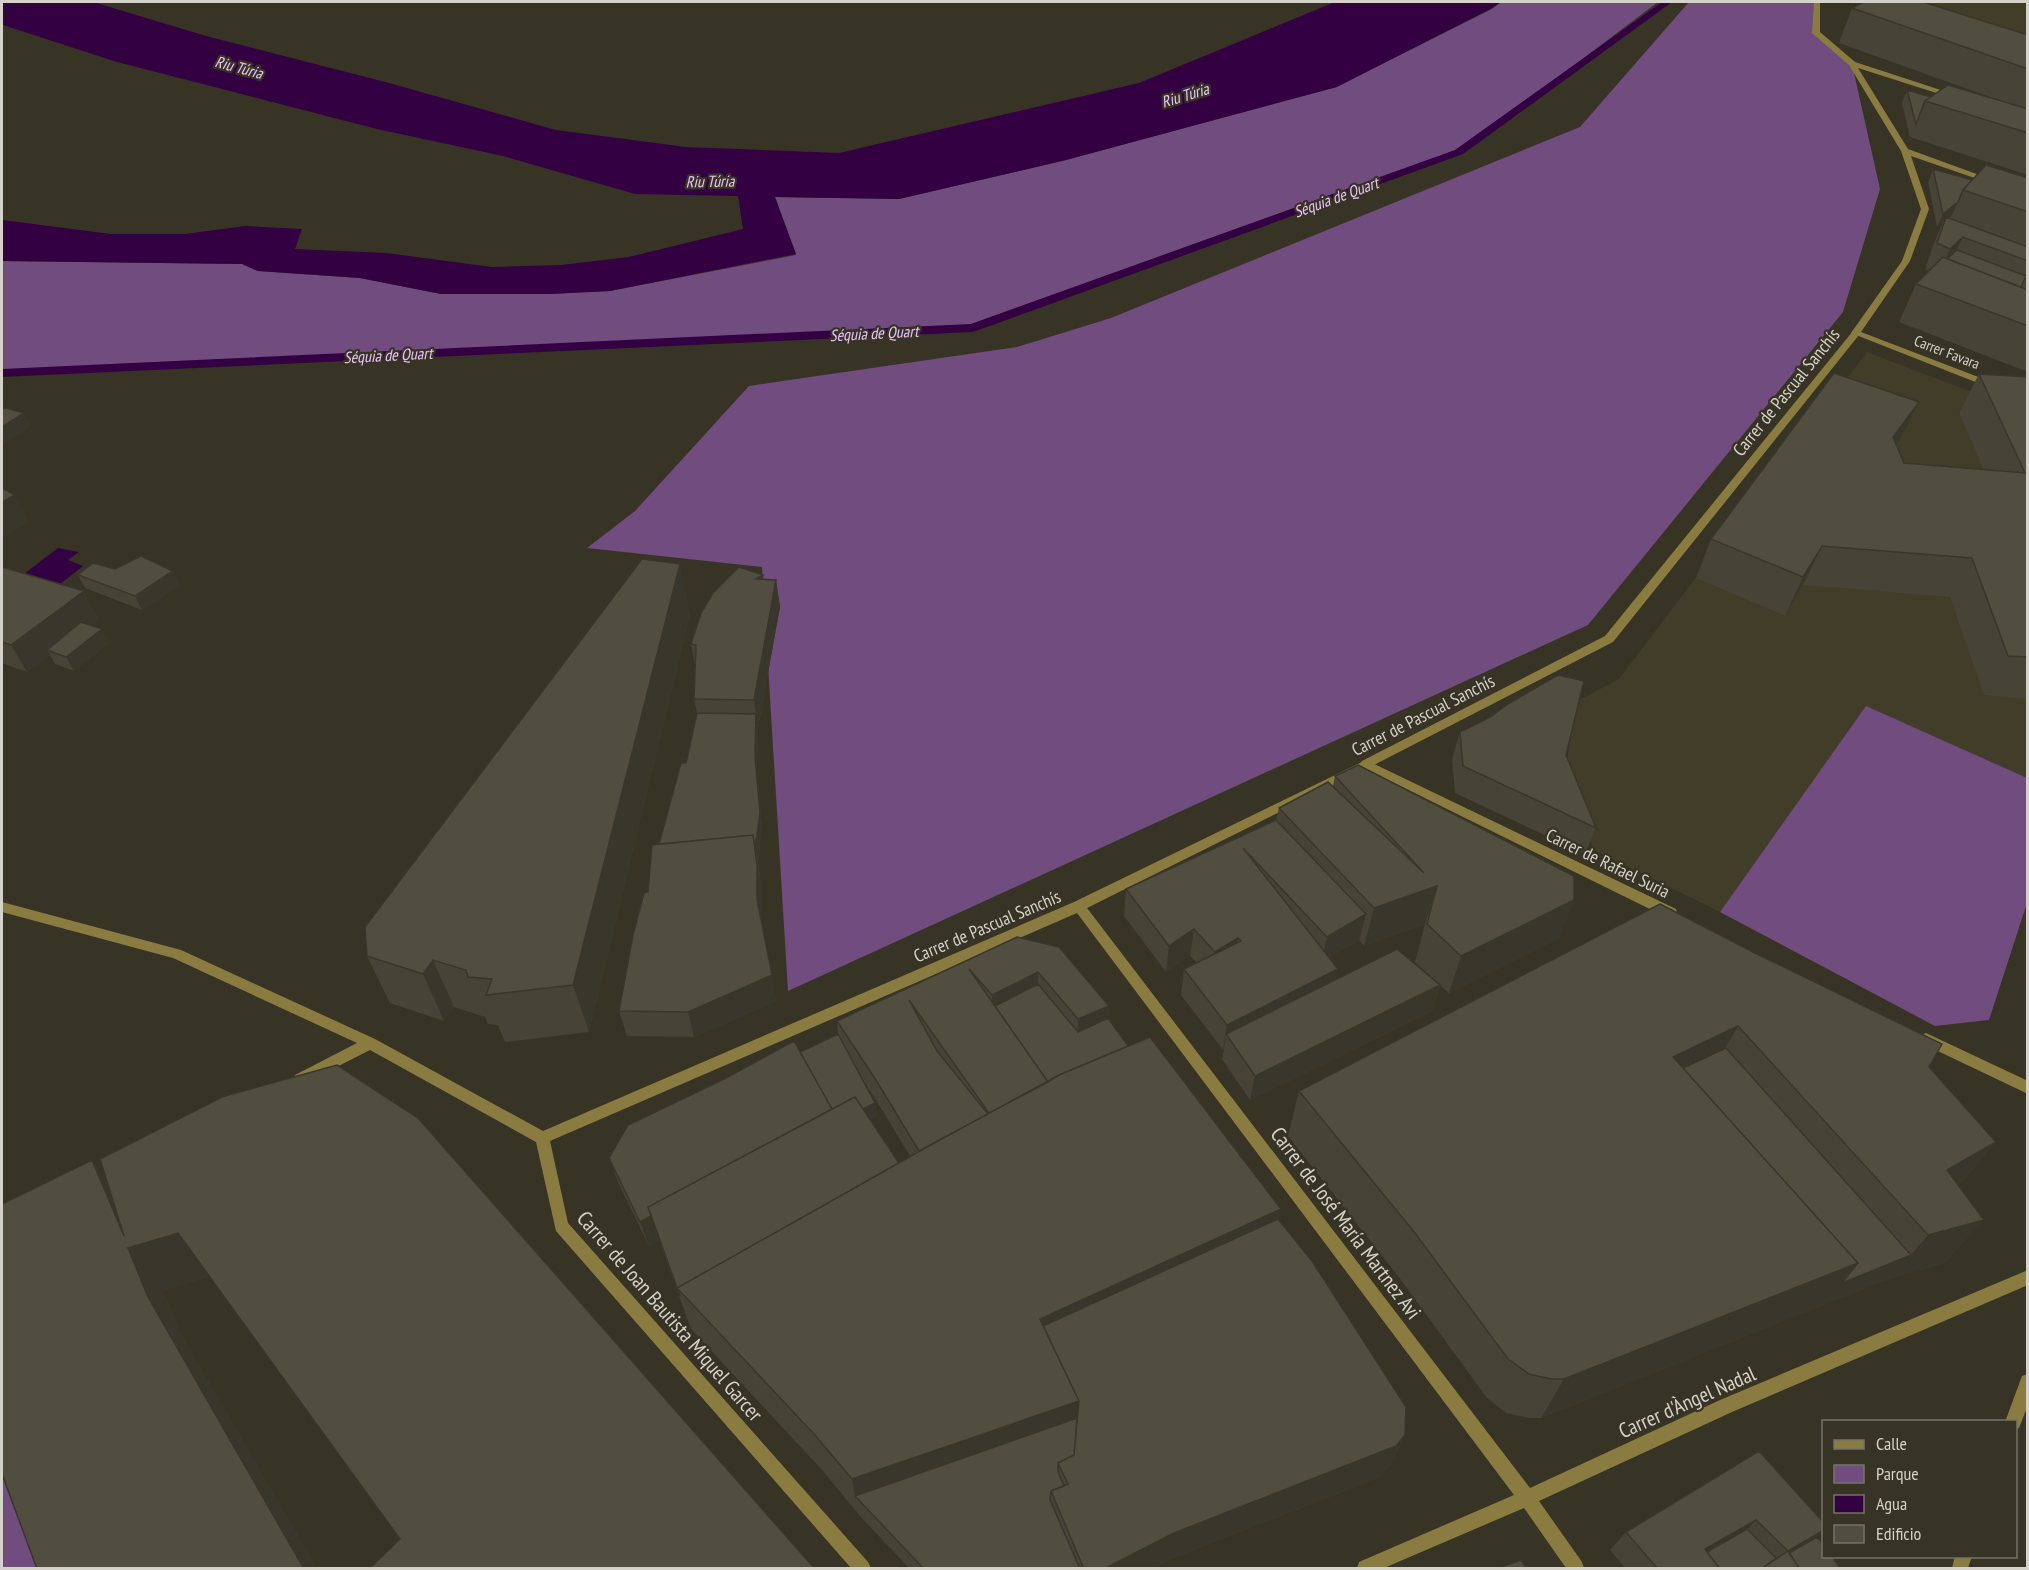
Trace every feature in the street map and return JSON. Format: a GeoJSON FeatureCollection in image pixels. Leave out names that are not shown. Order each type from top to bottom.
{"type":"FeatureCollection","features":[{"type":"Feature","properties":{"kind":"street","name":"Carrer de Pascual Sanchís"},"geometry":{"type":"LineString","coordinates":[[542,1138],[1079,906],[1366,764],[1609,639],[1856,333],[1906,261],[1925,208],[1905,151],[1852,64],[1816,33],[1817,2]]}},
{"type":"Feature","properties":{"kind":"street"},"geometry":{"type":"LineString","coordinates":[[1852,64],[1962,98]]}},
{"type":"Feature","properties":{"kind":"street"},"geometry":{"type":"LineString","coordinates":[[1905,151],[1994,181]]}},
{"type":"Feature","properties":{"kind":"street","name":"Carrer Favara"},"geometry":{"type":"LineString","coordinates":[[1856,333],[2006,391]]}},
{"type":"Feature","properties":{"kind":"street","name":"Carrer de Rafael Suria"},"geometry":{"type":"LineString","coordinates":[[1366,764],[1686,921]]}},
{"type":"Feature","properties":{"kind":"street","name":"Carrer de José María Martnez Avi"},"geometry":{"type":"LineString","coordinates":[[1079,906],[1527,1498],[1576,1569]]}},
{"type":"Feature","properties":{"kind":"street"},"geometry":{"type":"LineString","coordinates":[[2,907],[176,954],[370,1043],[542,1138]]}},
{"type":"Feature","properties":{"kind":"street"},"geometry":{"type":"LineString","coordinates":[[1910,1031],[2028,1088]]}},
{"type":"Feature","properties":{"kind":"street"},"geometry":{"type":"LineString","coordinates":[[286,1086],[370,1043]]}},
{"type":"Feature","properties":{"kind":"street","name":"Carrer de Joan Bautista Miquel Garcer"},"geometry":{"type":"LineString","coordinates":[[542,1138],[561,1226],[862,1569]]}},
{"type":"Feature","properties":{"kind":"street","name":"Carrer d'Àngel Nadal"},"geometry":{"type":"LineString","coordinates":[[1365,1569],[1527,1498],[1726,1406],[2028,1277]]}},
{"type":"Feature","properties":{"kind":"street"},"geometry":{"type":"LineString","coordinates":[[2014,1420],[2028,1382]]}},
{"type":"Feature","properties":{"kind":"shaded area"},"geometry":{"type":"Polygon","coordinates":[[[1878,2],[2027,2],[2027,53],[1878,2]]]}},
{"type":"Feature","properties":{"kind":"shaded area"},"geometry":{"type":"Polygon","coordinates":[[[1867,352],[2027,413],[2027,778],[1866,707],[1720,912],[1594,850],[1566,765],[1577,701],[1619,679],[1867,352]]]}},
{"type":"Feature","properties":{"kind":"green space"},"geometry":{"type":"Polygon","coordinates":[[[1501,2],[1658,2],[1459,152],[973,328],[2,373],[2,261],[242,264],[258,271],[360,278],[441,294],[549,294],[610,291],[796,255],[775,197],[899,199],[1066,160],[1336,87],[1492,9],[1501,2]]]}},
{"type":"Feature","properties":{"kind":"green space"},"geometry":{"type":"Polygon","coordinates":[[[1689,2],[1817,2],[1816,33],[1852,64],[1880,189],[1843,312],[1588,625],[788,991],[762,567],[587,548],[635,511],[749,386],[1017,347],[1111,318],[1580,127],[1689,2]]]}},
{"type":"Feature","properties":{"kind":"green space"},"geometry":{"type":"Polygon","coordinates":[[[1866,706],[2027,778],[2027,903],[1989,1020],[1935,1026],[1720,912],[1866,706]]]}},
{"type":"Feature","properties":{"kind":"green space"},"geometry":{"type":"Polygon","coordinates":[[[2,1435],[62,1568],[2,1568],[2,1435]]]}},
{"type":"Feature","properties":{"kind":"water","name":"Riu Túria"},"geometry":{"type":"Polygon","coordinates":[[[2,2],[93,2],[206,36],[389,83],[556,130],[686,147],[839,153],[1139,83],[1335,2],[1501,2],[1337,87],[1066,160],[899,199],[775,197],[796,254],[610,291],[549,294],[441,294],[360,278],[258,271],[242,264],[2,261],[2,220],[111,234],[185,234],[245,226],[302,229],[295,249],[386,253],[492,267],[561,265],[629,257],[743,229],[738,196],[635,194],[503,156],[377,129],[117,62],[3,25],[2,2]]]}},
{"type":"Feature","properties":{"kind":"water"},"geometry":{"type":"Polygon","coordinates":[[[58,548],[79,552],[68,560],[83,566],[40,600],[3,590],[58,548]]]}},
{"type":"Feature","properties":{"kind":"building"},"geometry":{"type":"Polygon","coordinates":[[[1864,2],[1923,2],[2028,35],[2028,69],[1852,8],[1864,2]]]}},
{"type":"Feature","properties":{"kind":"building"},"geometry":{"type":"Polygon","coordinates":[[[1948,85],[2028,109],[2028,133],[1925,101],[1948,85]]]}},
{"type":"Feature","properties":{"kind":"building"},"geometry":{"type":"Polygon","coordinates":[[[1907,90],[1931,97],[1925,101],[1916,124],[1907,90]]]}},
{"type":"Feature","properties":{"kind":"building"},"geometry":{"type":"Polygon","coordinates":[[[1986,165],[2028,178],[2028,212],[1963,190],[1986,165]]]}},
{"type":"Feature","properties":{"kind":"building"},"geometry":{"type":"Polygon","coordinates":[[[1933,169],[1972,180],[1963,190],[1958,202],[1943,214],[1933,169]]]}},
{"type":"Feature","properties":{"kind":"building"},"geometry":{"type":"Polygon","coordinates":[[[1946,217],[2028,247],[2028,261],[1963,237],[1950,249],[1937,243],[1946,217]]]}},
{"type":"Feature","properties":{"kind":"building"},"geometry":{"type":"Polygon","coordinates":[[[1957,250],[2026,276],[2021,287],[1947,259],[1957,250]]]}},
{"type":"Feature","properties":{"kind":"building"},"geometry":{"type":"Polygon","coordinates":[[[1943,257],[2028,290],[2028,326],[1916,284],[1943,257]]]}},
{"type":"Feature","properties":{"kind":"building"},"geometry":{"type":"Polygon","coordinates":[[[1834,373],[1919,402],[1893,437],[1904,463],[2025,473],[1979,374],[2028,377],[2028,657],[2008,656],[1972,558],[1822,546],[1803,577],[1711,539],[1834,373]]]}},
{"type":"Feature","properties":{"kind":"building"},"geometry":{"type":"Polygon","coordinates":[[[2,407],[24,413],[2,427],[2,407]]]}},
{"type":"Feature","properties":{"kind":"building"},"geometry":{"type":"Polygon","coordinates":[[[2,488],[15,495],[2,502],[2,488]]]}},
{"type":"Feature","properties":{"kind":"building"},"geometry":{"type":"Polygon","coordinates":[[[141,556],[173,571],[135,596],[78,575],[93,563],[115,569],[141,556]]]}},
{"type":"Feature","properties":{"kind":"building"},"geometry":{"type":"Polygon","coordinates":[[[642,559],[680,564],[573,985],[486,995],[492,979],[468,977],[466,970],[433,960],[423,974],[367,956],[365,927],[642,559]]]}},
{"type":"Feature","properties":{"kind":"building"},"geometry":{"type":"Polygon","coordinates":[[[2,567],[84,591],[11,645],[2,642],[2,567]]]}},
{"type":"Feature","properties":{"kind":"building"},"geometry":{"type":"Polygon","coordinates":[[[739,567],[763,575],[756,579],[776,580],[754,700],[694,699],[696,645],[691,644],[701,613],[713,593],[739,567]]]}},
{"type":"Feature","properties":{"kind":"building"},"geometry":{"type":"Polygon","coordinates":[[[81,622],[102,629],[66,657],[47,650],[81,622]]]}},
{"type":"Feature","properties":{"kind":"building"},"geometry":{"type":"Polygon","coordinates":[[[1558,675],[1584,681],[1566,755],[1596,828],[1463,766],[1460,732],[1490,717],[1558,675]]]}},
{"type":"Feature","properties":{"kind":"building"},"geometry":{"type":"Polygon","coordinates":[[[697,713],[756,714],[755,756],[760,813],[755,848],[753,835],[659,844],[681,763],[686,763],[697,713]]]}},
{"type":"Feature","properties":{"kind":"building"},"geometry":{"type":"Polygon","coordinates":[[[1358,765],[1574,876],[1574,900],[1461,956],[1427,924],[1437,886],[1374,908],[1279,808],[1328,782],[1424,873],[1335,776],[1358,765]]]}},
{"type":"Feature","properties":{"kind":"building"},"geometry":{"type":"Polygon","coordinates":[[[1276,820],[1366,914],[1327,937],[1243,848],[1338,969],[1227,1025],[1184,969],[1241,941],[1238,938],[1215,952],[1194,929],[1169,946],[1126,889],[1276,820]]]}},
{"type":"Feature","properties":{"kind":"building"},"geometry":{"type":"Polygon","coordinates":[[[753,835],[757,865],[757,899],[772,975],[688,1012],[619,1011],[633,935],[644,893],[648,892],[652,845],[753,835]]]}},
{"type":"Feature","properties":{"kind":"building"},"geometry":{"type":"Polygon","coordinates":[[[1660,904],[1942,1044],[1929,1067],[1996,1142],[1947,1170],[1984,1220],[1928,1235],[1738,1026],[1673,1057],[1858,1263],[1564,1379],[1551,1379],[1529,1374],[1508,1359],[1415,1233],[1299,1091],[1660,904]]]}},
{"type":"Feature","properties":{"kind":"building"},"geometry":{"type":"Polygon","coordinates":[[[1017,937],[1059,947],[1109,1006],[1078,1019],[1038,972],[992,995],[969,969],[1048,1082],[989,1113],[909,1000],[937,1051],[988,1114],[919,1151],[837,1021],[1017,937]]]}},
{"type":"Feature","properties":{"kind":"building"},"geometry":{"type":"Polygon","coordinates":[[[1397,949],[1440,985],[1255,1076],[1226,1034],[1397,949]]]}},
{"type":"Feature","properties":{"kind":"building"},"geometry":{"type":"Polygon","coordinates":[[[1038,984],[1078,1032],[1108,1018],[1128,1046],[1059,1075],[1048,1082],[995,1006],[1038,984]]]}},
{"type":"Feature","properties":{"kind":"building"},"geometry":{"type":"Polygon","coordinates":[[[838,1034],[875,1103],[863,1109],[855,1097],[832,1109],[800,1052],[838,1034]]]}},
{"type":"Feature","properties":{"kind":"building"},"geometry":{"type":"Polygon","coordinates":[[[1150,1037],[1281,1209],[1040,1319],[1079,1401],[852,1479],[814,1434],[677,1288],[1059,1075],[1150,1037]]]}},
{"type":"Feature","properties":{"kind":"building"},"geometry":{"type":"Polygon","coordinates":[[[794,1041],[832,1109],[648,1207],[651,1216],[640,1222],[609,1158],[628,1125],[724,1079],[794,1041]]]}},
{"type":"Feature","properties":{"kind":"building"},"geometry":{"type":"Polygon","coordinates":[[[1726,1048],[1911,1255],[1842,1283],[1858,1263],[1683,1068],[1726,1048]]]}},
{"type":"Feature","properties":{"kind":"building"},"geometry":{"type":"Polygon","coordinates":[[[337,1065],[418,1118],[815,1569],[369,1569],[400,1539],[178,1233],[128,1248],[148,1297],[304,1569],[37,1569],[2,1474],[2,1204],[92,1160],[124,1236],[100,1159],[222,1097],[337,1065]]]}},
{"type":"Feature","properties":{"kind":"building"},"geometry":{"type":"Polygon","coordinates":[[[855,1097],[899,1163],[677,1288],[648,1207],[855,1097]]]}},
{"type":"Feature","properties":{"kind":"building"},"geometry":{"type":"Polygon","coordinates":[[[1278,1219],[1312,1261],[1406,1407],[1405,1435],[1396,1446],[1174,1533],[1104,1569],[1084,1569],[1051,1491],[1068,1484],[1058,1463],[1074,1455],[1079,1401],[1043,1326],[1278,1219]]]}},
{"type":"Feature","properties":{"kind":"building"},"geometry":{"type":"Polygon","coordinates":[[[1077,1418],[1074,1455],[1058,1463],[1058,1472],[1064,1486],[1051,1491],[1050,1500],[1080,1569],[924,1569],[855,1496],[1077,1418]]]}},
{"type":"Feature","properties":{"kind":"building"},"geometry":{"type":"Polygon","coordinates":[[[1759,1451],[1822,1521],[1822,1531],[1788,1551],[1756,1520],[1705,1549],[1720,1569],[1658,1569],[1626,1532],[1759,1451]]]}},
{"type":"Feature","properties":{"kind":"building"},"geometry":{"type":"Polygon","coordinates":[[[1747,1529],[1776,1558],[1761,1569],[1720,1569],[1707,1552],[1747,1529]]]}},
{"type":"Feature","properties":{"kind":"building"},"geometry":{"type":"Polygon","coordinates":[[[1817,1537],[1822,1543],[1822,1558],[1833,1558],[1841,1569],[1800,1569],[1789,1553],[1817,1537]]]}},
{"type":"Feature","properties":{"kind":"building"},"geometry":{"type":"Polygon","coordinates":[[[1788,1551],[1800,1569],[1761,1569],[1788,1551]]]}},
{"type":"Feature","properties":{"kind":"building"},"geometry":{"type":"Polygon","coordinates":[[[1521,1560],[1527,1569],[1496,1569],[1521,1560]]]}},
{"type":"Feature","properties":{"kind":"waterway","name":"Séquia de Quart"},"geometry":{"type":"LineString","coordinates":[[2,373],[973,328],[1459,152],[1667,2]]}}]}
